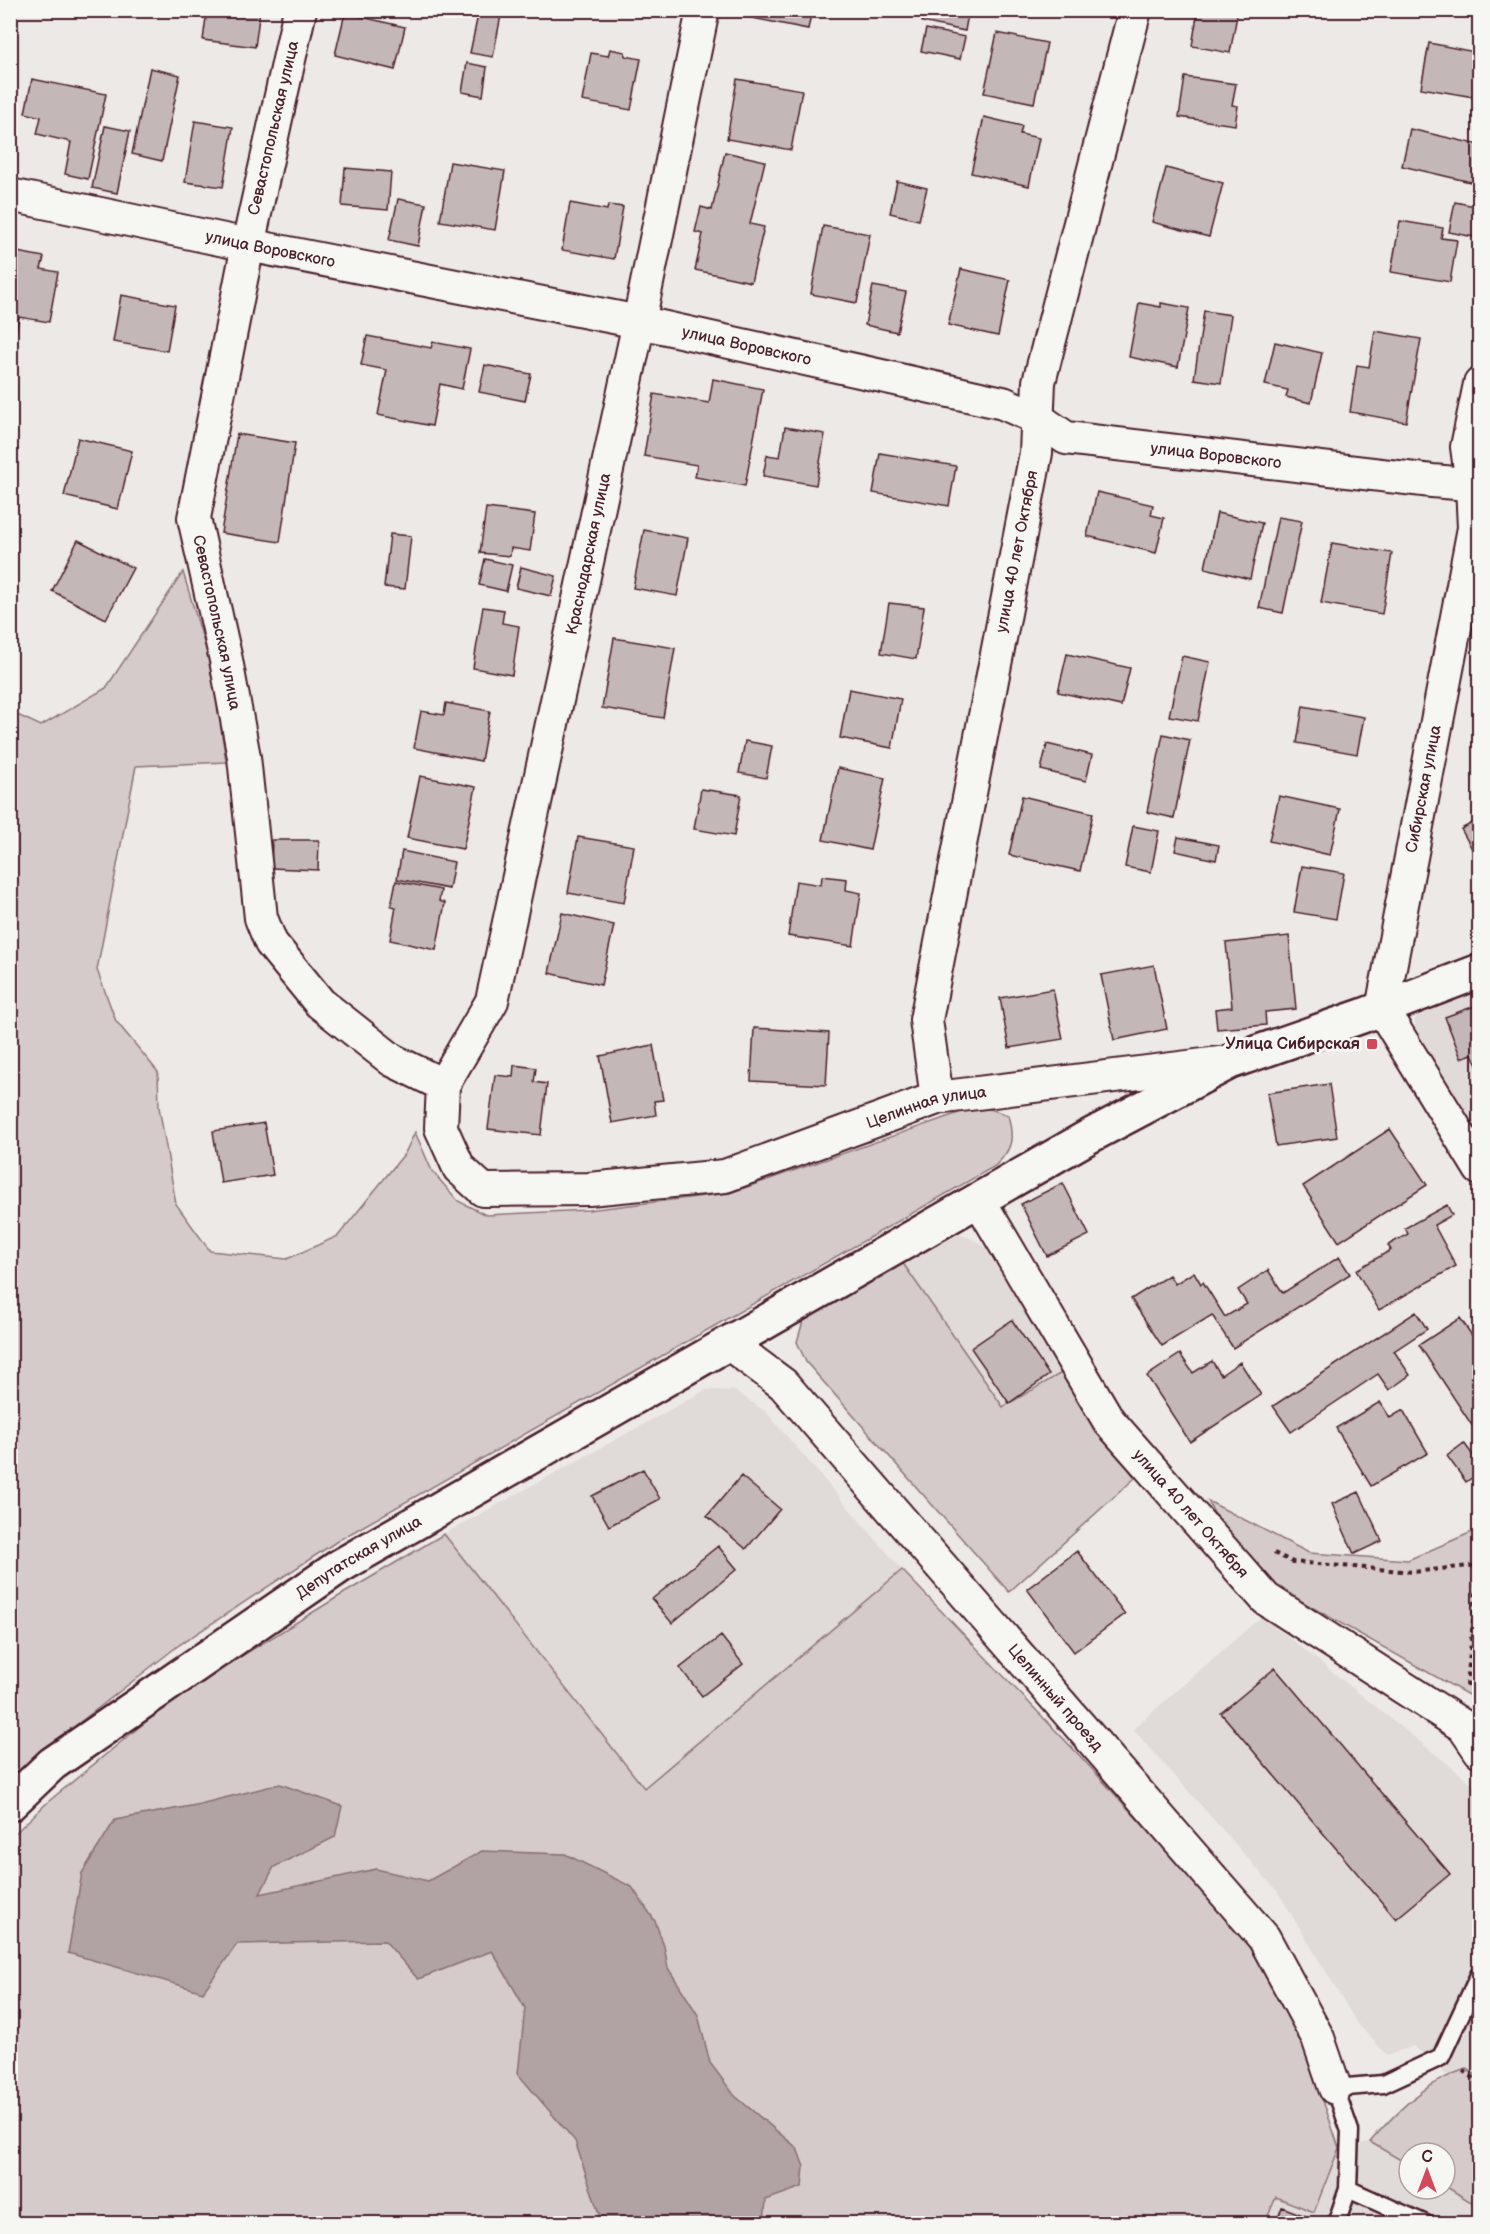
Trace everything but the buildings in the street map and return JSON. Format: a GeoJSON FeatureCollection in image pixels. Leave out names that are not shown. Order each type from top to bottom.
{"type":"FeatureCollection","features":[{"type":"Feature","properties":{"kind":"street","name":"Севастопольская улица"},"geometry":{"type":"LineString","coordinates":[[300,10],[248,245],[194,518],[226,660],[244,758],[261,918],[270,943],[320,1003],[392,1060],[443,1086]]}},
{"type":"Feature","properties":{"kind":"street","name":"Краснодарская улица"},"geometry":{"type":"LineString","coordinates":[[443,1086],[492,1001],[639,322],[703,10]]}},
{"type":"Feature","properties":{"kind":"street","name":"улица 40 лет Октября"},"geometry":{"type":"LineString","coordinates":[[937,1098],[926,1020],[1036,453],[1039,382],[1135,10]]}},
{"type":"Feature","properties":{"kind":"street","name":"улица Воровского"},"geometry":{"type":"LineString","coordinates":[[10,195],[248,245],[639,322],[1003,403],[1037,418],[1066,438],[1476,485]]}},
{"type":"Feature","properties":{"kind":"street","name":"Сибирская улица"},"geometry":{"type":"LineString","coordinates":[[1382,1009],[1474,528],[1476,485],[1467,447],[1479,384]]}},
{"type":"Feature","properties":{"kind":"street","name":"Целинная улица"},"geometry":{"type":"LineString","coordinates":[[443,1086],[441,1128],[459,1168],[483,1190],[589,1189],[725,1176],[937,1098],[1230,1062],[1382,1009],[1479,971]]}},
{"type":"Feature","properties":{"kind":"street"},"geometry":{"type":"LineString","coordinates":[[1382,1009],[1479,1169]]}},
{"type":"Feature","properties":{"kind":"street","name":"Депутатская улица"},"geometry":{"type":"LineString","coordinates":[[10,1804],[52,1764],[340,1566],[1088,1137],[1230,1062]]}},
{"type":"Feature","properties":{"kind":"street","name":"улица 40 лет Октября"},"geometry":{"type":"LineString","coordinates":[[979,1200],[1109,1421],[1266,1599],[1474,1734]]}},
{"type":"Feature","properties":{"kind":"street","name":"Целинный проезд"},"geometry":{"type":"LineString","coordinates":[[728,1343],[783,1384],[1264,1938],[1318,2038],[1335,2088]]}},
{"type":"Feature","properties":{"kind":"lane"},"geometry":{"type":"LineString","coordinates":[[1336,2223],[1348,2189],[1350,2131],[1335,2088],[1383,2084],[1441,2057],[1479,1973]]}},
{"type":"Feature","properties":{"kind":"lane"},"geometry":{"type":"LineString","coordinates":[[1348,2189],[1426,2223]]}},
{"type":"Feature","properties":{"kind":"path"},"geometry":{"type":"LineString","coordinates":[[1264,1548],[1293,1562],[1413,1572],[1479,1564],[1474,1734]]}},
{"type":"Feature","properties":{"kind":"shaded area"},"geometry":{"type":"Polygon","coordinates":[[[183,572],[213,673],[226,762],[136,766],[97,970],[116,1021],[158,1072],[159,1107],[176,1204],[210,1251],[287,1259],[338,1236],[405,1153],[415,1132],[432,1171],[458,1201],[486,1215],[588,1210],[730,1193],[970,1109],[990,1109],[1008,1115],[1011,1137],[1009,1148],[995,1166],[339,1540],[179,1645],[11,1776],[11,712],[41,726],[106,688],[183,572]]]}},
{"type":"Feature","properties":{"kind":"shaded area"},"geometry":{"type":"Polygon","coordinates":[[[1479,990],[1479,1145],[1414,1040],[1415,1021],[1419,1010],[1479,990]]]}},
{"type":"Feature","properties":{"kind":"shaded area"},"geometry":{"type":"Polygon","coordinates":[[[956,1234],[983,1245],[1063,1372],[1003,1407],[902,1262],[956,1234]]]}},
{"type":"Feature","properties":{"kind":"shaded area"},"geometry":{"type":"Polygon","coordinates":[[[902,1262],[1003,1407],[1063,1372],[1135,1478],[1009,1592],[806,1362],[797,1342],[803,1321],[902,1262]]]}},
{"type":"Feature","properties":{"kind":"shaded area"},"geometry":{"type":"Polygon","coordinates":[[[706,1390],[735,1391],[766,1412],[902,1570],[644,1788],[444,1534],[706,1390]]]}},
{"type":"Feature","properties":{"kind":"shaded area"},"geometry":{"type":"Polygon","coordinates":[[[1208,1501],[1309,1553],[1408,1560],[1479,1529],[1479,1701],[1283,1591],[1231,1546],[1208,1501]]]}},
{"type":"Feature","properties":{"kind":"shaded area"},"geometry":{"type":"Polygon","coordinates":[[[444,1534],[644,1788],[902,1570],[1081,1757],[1241,1933],[1302,2038],[1339,2148],[1314,2212],[1276,2197],[1265,2223],[11,2224],[11,1837],[49,1801],[177,1696],[444,1534]]]}},
{"type":"Feature","properties":{"kind":"shaded area"},"geometry":{"type":"Polygon","coordinates":[[[1262,1616],[1479,1789],[1479,2077],[1466,2069],[1446,2075],[1414,2046],[1387,2055],[1357,2023],[1278,1892],[1133,1729],[1262,1616]]]}},
{"type":"Feature","properties":{"kind":"shaded area"},"geometry":{"type":"Polygon","coordinates":[[[280,1784],[342,1806],[335,1837],[274,1867],[260,1894],[376,1869],[428,1881],[482,1851],[565,1854],[632,1887],[655,1921],[664,1946],[668,1968],[698,2015],[710,2063],[735,2096],[797,2148],[804,2167],[802,2187],[766,2200],[764,2223],[602,2223],[575,2141],[518,2074],[525,2008],[492,1951],[418,1979],[385,1941],[237,1944],[203,1992],[68,1953],[82,1873],[115,1820],[196,1805],[280,1784]]]}},
{"type":"Feature","properties":{"kind":"shaded area"},"geometry":{"type":"Polygon","coordinates":[[[1466,2069],[1479,2077],[1479,2207],[1457,2193],[1457,2141],[1397,2141],[1397,2158],[1370,2142],[1413,2098],[1451,2075],[1466,2069]]]}},
{"type":"Feature","properties":{"kind":"shaded area"},"geometry":{"type":"Polygon","coordinates":[[[1370,2142],[1397,2158],[1397,2201],[1457,2201],[1457,2193],[1479,2207],[1479,2223],[1265,2224],[1276,2196],[1314,2212],[1339,2148],[1370,2142]]]}},
{"type":"Feature","properties":{"kind":"place","name":"Улица Сибирская"},"geometry":{"type":"Point","coordinates":[1372,1044]}}]}
